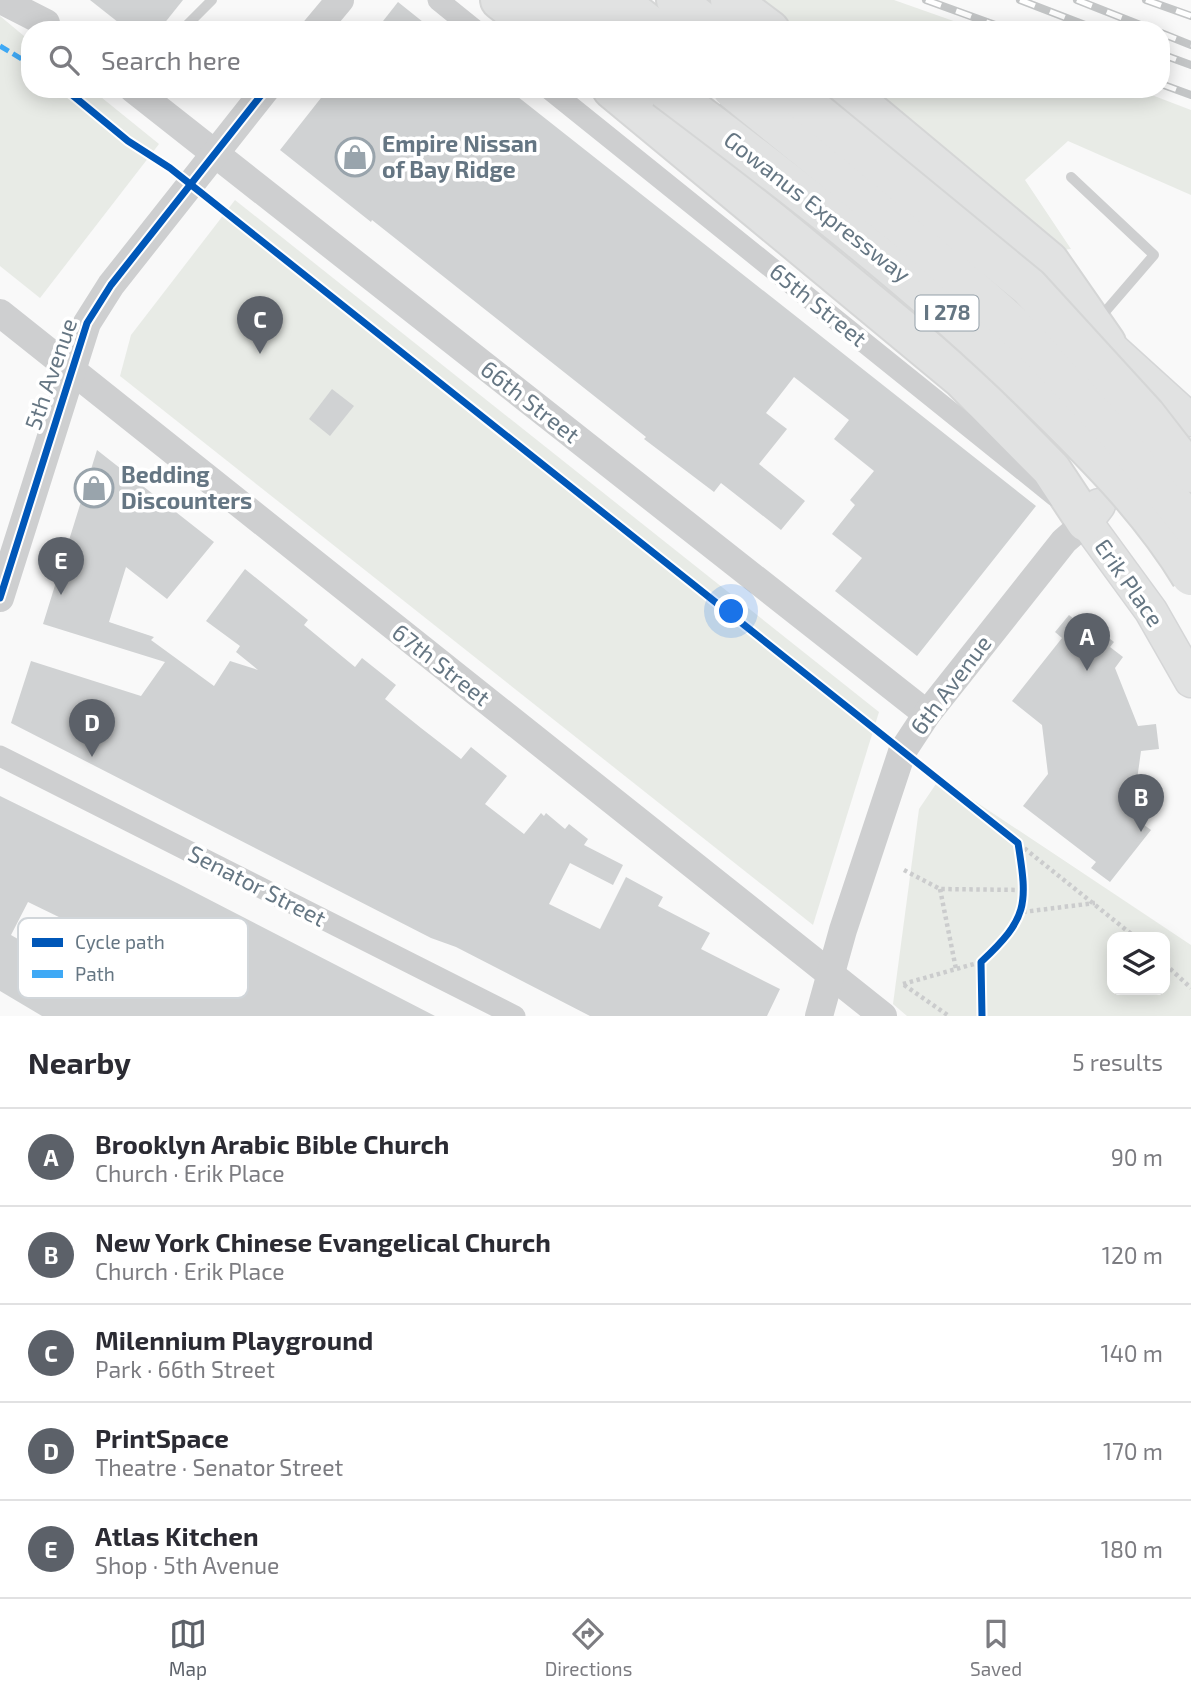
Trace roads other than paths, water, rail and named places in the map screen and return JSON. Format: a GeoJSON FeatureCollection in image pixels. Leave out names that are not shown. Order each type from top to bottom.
{"type":"FeatureCollection","features":[{"type":"Feature","properties":{"kind":"highway"},"geometry":{"type":"LineString","coordinates":[[500,0],[527,21]]}},
{"type":"Feature","properties":{"kind":"highway"},"geometry":{"type":"LineString","coordinates":[[546,0],[573,21]]}},
{"type":"Feature","properties":{"kind":"highway"},"geometry":{"type":"LineString","coordinates":[[618,0],[681,21]]}},
{"type":"Feature","properties":{"kind":"highway"},"geometry":{"type":"LineString","coordinates":[[730,0],[758,21]]}},
{"type":"Feature","properties":{"kind":"highway"},"geometry":{"type":"LineString","coordinates":[[623,98],[961,378],[1093,513]]}},
{"type":"Feature","properties":{"kind":"highway","name":"Gowanus Expressway"},"geometry":{"type":"LineString","coordinates":[[677,98],[785,179],[925,292],[1011,371],[1109,468],[1173,546],[1191,576]]}},
{"type":"Feature","properties":{"kind":"highway","name":"I 278"},"geometry":{"type":"LineString","coordinates":[[743,98],[904,228],[1030,340],[1120,436],[1191,525]]}},
{"type":"Feature","properties":{"kind":"highway"},"geometry":{"type":"LineString","coordinates":[[799,98],[1029,287],[1146,415],[1191,473]]}},
{"type":"Feature","properties":{"kind":"highway"},"geometry":{"type":"LineString","coordinates":[[855,98],[1049,261],[1100,334]]}},
{"type":"Feature","properties":{"kind":"main road"},"geometry":{"type":"LineString","coordinates":[[573,0],[600,21]]}},
{"type":"Feature","properties":{"kind":"main road"},"geometry":{"type":"LineString","coordinates":[[658,0],[683,21]]}},
{"type":"Feature","properties":{"kind":"main road"},"geometry":{"type":"LineString","coordinates":[[1100,334],[1186,403]]}},
{"type":"Feature","properties":{"kind":"main road","name":"Erik Place"},"geometry":{"type":"LineString","coordinates":[[1093,513],[1191,681]]}},
{"type":"Feature","properties":{"kind":"street"},"geometry":{"type":"LineString","coordinates":[[1,0],[41,21]]}},
{"type":"Feature","properties":{"kind":"street"},"geometry":{"type":"LineString","coordinates":[[23,0],[46,21]]}},
{"type":"Feature","properties":{"kind":"street"},"geometry":{"type":"LineString","coordinates":[[322,21],[340,0]]}},
{"type":"Feature","properties":{"kind":"street"},"geometry":{"type":"LineString","coordinates":[[438,0],[464,21]]}},
{"type":"Feature","properties":{"kind":"street","name":"66th Street"},"geometry":{"type":"LineString","coordinates":[[144,98],[927,714]]}},
{"type":"Feature","properties":{"kind":"street","name":"5th Avenue"},"geometry":{"type":"LineString","coordinates":[[0,598],[87,323],[102,297],[259,98]]}},
{"type":"Feature","properties":{"kind":"street","name":"65th Street"},"geometry":{"type":"LineString","coordinates":[[561,98],[1093,513]]}},
{"type":"Feature","properties":{"kind":"street","name":"67th Street"},"geometry":{"type":"LineString","coordinates":[[0,313],[883,1016]]}},
{"type":"Feature","properties":{"kind":"street","name":"6th Avenue"},"geometry":{"type":"LineString","coordinates":[[819,1016],[893,774],[906,746],[927,714],[1064,541],[1093,513]]}},
{"type":"Feature","properties":{"kind":"street","name":"Senator Street"},"geometry":{"type":"LineString","coordinates":[[0,756],[515,1016]]}},
{"type":"Feature","properties":{"kind":"lane"},"geometry":{"type":"LineString","coordinates":[[191,21],[212,0]]}},
{"type":"Feature","properties":{"kind":"lane"},"geometry":{"type":"LineString","coordinates":[[1071,177],[1154,255],[1100,334]]}},
{"type":"Feature","properties":{"kind":"railway"},"geometry":{"type":"LineString","coordinates":[[926,0],[984,21]]}},
{"type":"Feature","properties":{"kind":"railway"},"geometry":{"type":"LineString","coordinates":[[1020,0],[1075,21]]}},
{"type":"Feature","properties":{"kind":"railway"},"geometry":{"type":"LineString","coordinates":[[1077,0],[1130,21]]}},
{"type":"Feature","properties":{"kind":"railway"},"geometry":{"type":"LineString","coordinates":[[1146,0],[1191,16]]}},
{"type":"Feature","properties":{"kind":"railway"},"geometry":{"type":"LineString","coordinates":[[1170,37],[1191,45]]}},
{"type":"Feature","properties":{"kind":"railway"},"geometry":{"type":"LineString","coordinates":[[1170,57],[1191,65]]}},
{"type":"Feature","properties":{"kind":"railway"},"geometry":{"type":"LineString","coordinates":[[1170,87],[1191,95]]}},
{"type":"Feature","properties":{"kind":"place","name":"Empire Nissan of Bay Ridge"},"geometry":{"type":"Point","coordinates":[355,157]}},
{"type":"Feature","properties":{"kind":"place","name":"Milennium Playground"},"geometry":{"type":"Point","coordinates":[260,354]}},
{"type":"Feature","properties":{"kind":"place","name":"Bedding Discounters"},"geometry":{"type":"Point","coordinates":[94,488]}},
{"type":"Feature","properties":{"kind":"place","name":"Atlas Kitchen"},"geometry":{"type":"Point","coordinates":[61,595]}},
{"type":"Feature","properties":{"kind":"place","name":"Brooklyn Arabic Bible Church"},"geometry":{"type":"Point","coordinates":[1087,671]}},
{"type":"Feature","properties":{"kind":"place","name":"PrintSpace"},"geometry":{"type":"Point","coordinates":[92,757]}},
{"type":"Feature","properties":{"kind":"place","name":"New York Chinese Evangelical Church"},"geometry":{"type":"Point","coordinates":[1141,832]}}]}
